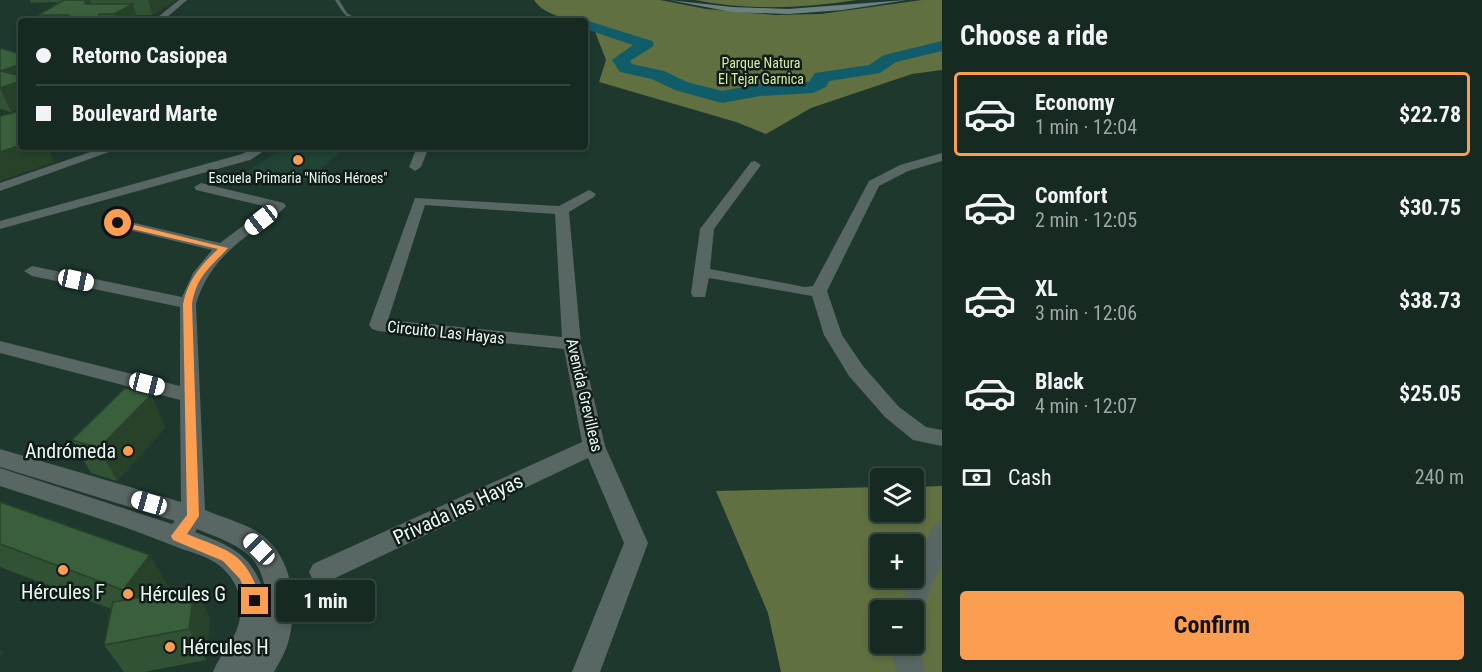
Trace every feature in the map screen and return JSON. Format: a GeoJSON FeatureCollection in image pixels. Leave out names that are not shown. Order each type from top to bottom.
{"type":"FeatureCollection","features":[{"type":"Feature","properties":{"kind":"main road"},"geometry":{"type":"LineString","coordinates":[[673,0],[734,10],[778,13],[820,12],[903,0]]}},
{"type":"Feature","properties":{"kind":"main road"},"geometry":{"type":"LineString","coordinates":[[685,0],[735,8],[794,9],[873,0]]}},
{"type":"Feature","properties":{"kind":"street"},"geometry":{"type":"LineString","coordinates":[[164,18],[183,0]]}},
{"type":"Feature","properties":{"kind":"street"},"geometry":{"type":"LineString","coordinates":[[0,187],[108,150]]}},
{"type":"Feature","properties":{"kind":"street"},"geometry":{"type":"LineString","coordinates":[[0,225],[246,157],[259,150]]}},
{"type":"Feature","properties":{"kind":"street"},"geometry":{"type":"LineString","coordinates":[[415,166],[422,150]]}},
{"type":"Feature","properties":{"kind":"street"},"geometry":{"type":"LineString","coordinates":[[942,158],[904,168],[874,184],[819,291],[832,335],[856,371],[892,412],[920,434],[942,438]]}},
{"type":"Feature","properties":{"kind":"street"},"geometry":{"type":"LineString","coordinates":[[699,293],[707,229],[755,165]]}},
{"type":"Feature","properties":{"kind":"street"},"geometry":{"type":"LineString","coordinates":[[177,536],[193,516],[189,395],[188,304],[190,290],[201,270],[224,248],[279,206],[201,188]]}},
{"type":"Feature","properties":{"kind":"street"},"geometry":{"type":"LineString","coordinates":[[562,210],[589,194]]}},
{"type":"Feature","properties":{"kind":"street","name":"Circuito Las Hayas"},"geometry":{"type":"LineString","coordinates":[[562,210],[420,201],[378,326],[572,344]]}},
{"type":"Feature","properties":{"kind":"street","name":"Avenida Grevilleas"},"geometry":{"type":"LineString","coordinates":[[562,210],[572,344],[594,446],[636,543],[586,672]]}},
{"type":"Feature","properties":{"kind":"street"},"geometry":{"type":"LineString","coordinates":[[118,223],[224,248]]}},
{"type":"Feature","properties":{"kind":"street"},"geometry":{"type":"LineString","coordinates":[[32,270],[188,304]]}},
{"type":"Feature","properties":{"kind":"street"},"geometry":{"type":"LineString","coordinates":[[700,272],[805,292],[819,291]]}},
{"type":"Feature","properties":{"kind":"street"},"geometry":{"type":"LineString","coordinates":[[0,347],[189,395]]}},
{"type":"Feature","properties":{"kind":"street","name":"Privada las Hayas"},"geometry":{"type":"LineString","coordinates":[[322,572],[594,446]]}},
{"type":"Feature","properties":{"kind":"street"},"geometry":{"type":"LineString","coordinates":[[0,458],[193,516],[248,539],[269,559],[278,584],[280,608],[274,643],[258,672]]}},
{"type":"Feature","properties":{"kind":"street"},"geometry":{"type":"LineString","coordinates":[[0,477],[177,536],[228,557],[246,575],[255,601],[251,639],[227,672]]}},
{"type":"Feature","properties":{"kind":"street"},"geometry":{"type":"LineString","coordinates":[[914,600],[942,533]]}},
{"type":"Feature","properties":{"kind":"street"},"geometry":{"type":"LineString","coordinates":[[905,654],[911,672]]}},
{"type":"Feature","properties":{"kind":"lane"},"geometry":{"type":"LineString","coordinates":[[337,0],[346,14],[353,18]]}},
{"type":"Feature","properties":{"kind":"shaded area","name":"Escuela Primaria ''Niños Héroes''"},"geometry":{"type":"Polygon","coordinates":[[[280,150],[343,150],[303,183],[245,173],[280,150]]]}},
{"type":"Feature","properties":{"kind":"green space","name":"Parque Natura El Tejar Garnica"},"geometry":{"type":"Polygon","coordinates":[[[534,0],[660,0],[706,9],[775,15],[821,14],[922,0],[942,0],[942,70],[912,74],[811,108],[766,134],[736,122],[599,82],[606,60],[594,29],[588,26],[588,18],[564,18],[538,5],[534,0]]]}},
{"type":"Feature","properties":{"kind":"green space","name":"Parque Natura El Tejar Garnica"},"geometry":{"type":"Polygon","coordinates":[[[695,0],[857,0],[816,5],[756,7],[695,0]]]}},
{"type":"Feature","properties":{"kind":"green space"},"geometry":{"type":"Polygon","coordinates":[[[942,486],[942,672],[781,672],[768,613],[716,491],[870,487],[870,522],[924,522],[924,487],[942,486]]]}},
{"type":"Feature","properties":{"kind":"building"},"geometry":{"type":"Polygon","coordinates":[[[64,0],[85,0],[85,4],[133,4],[114,14],[99,14],[100,18],[38,15],[64,0]]]}},
{"type":"Feature","properties":{"kind":"building"},"geometry":{"type":"Polygon","coordinates":[[[0,48],[18,53],[18,65],[0,71],[0,48]]]}},
{"type":"Feature","properties":{"kind":"building"},"geometry":{"type":"Polygon","coordinates":[[[0,71],[18,75],[18,82],[0,88],[0,71]]]}},
{"type":"Feature","properties":{"kind":"building"},"geometry":{"type":"Polygon","coordinates":[[[18,112],[18,146],[0,152],[0,116],[18,112]]]}},
{"type":"Feature","properties":{"kind":"building"},"geometry":{"type":"Polygon","coordinates":[[[125,388],[151,395],[99,448],[72,440],[125,388]]]}},
{"type":"Feature","properties":{"kind":"building"},"geometry":{"type":"Polygon","coordinates":[[[0,502],[150,555],[123,590],[0,544],[0,502]]]}},
{"type":"Feature","properties":{"kind":"building"},"geometry":{"type":"Polygon","coordinates":[[[194,588],[189,629],[104,645],[113,602],[194,588]]]}},
{"type":"Feature","properties":{"kind":"waterway"},"geometry":{"type":"LineString","coordinates":[[588,25],[646,44],[620,60],[626,68],[658,75],[681,86],[722,97],[760,90],[813,87],[820,83],[821,77],[874,69],[879,64],[895,57],[942,46]]}},
{"type":"Feature","properties":{"kind":"place","name":"Escuela Primaria ''Niños Héroes''"},"geometry":{"type":"Point","coordinates":[298,160]}},
{"type":"Feature","properties":{"kind":"place","name":"Andrómeda"},"geometry":{"type":"Point","coordinates":[128,451]}},
{"type":"Feature","properties":{"kind":"place","name":"Hércules F"},"geometry":{"type":"Point","coordinates":[63,570]}},
{"type":"Feature","properties":{"kind":"place","name":"Hércules G"},"geometry":{"type":"Point","coordinates":[128,594]}},
{"type":"Feature","properties":{"kind":"place","name":"Hércules H"},"geometry":{"type":"Point","coordinates":[170,647]}},
{"type":"Feature","properties":{"kind":"route"},"geometry":{"type":"LineString","coordinates":[[118,223],[224,248],[201,270],[190,290],[188,304],[189,395],[193,516],[177,536],[228,557],[246,575],[255,601]]}}]}
